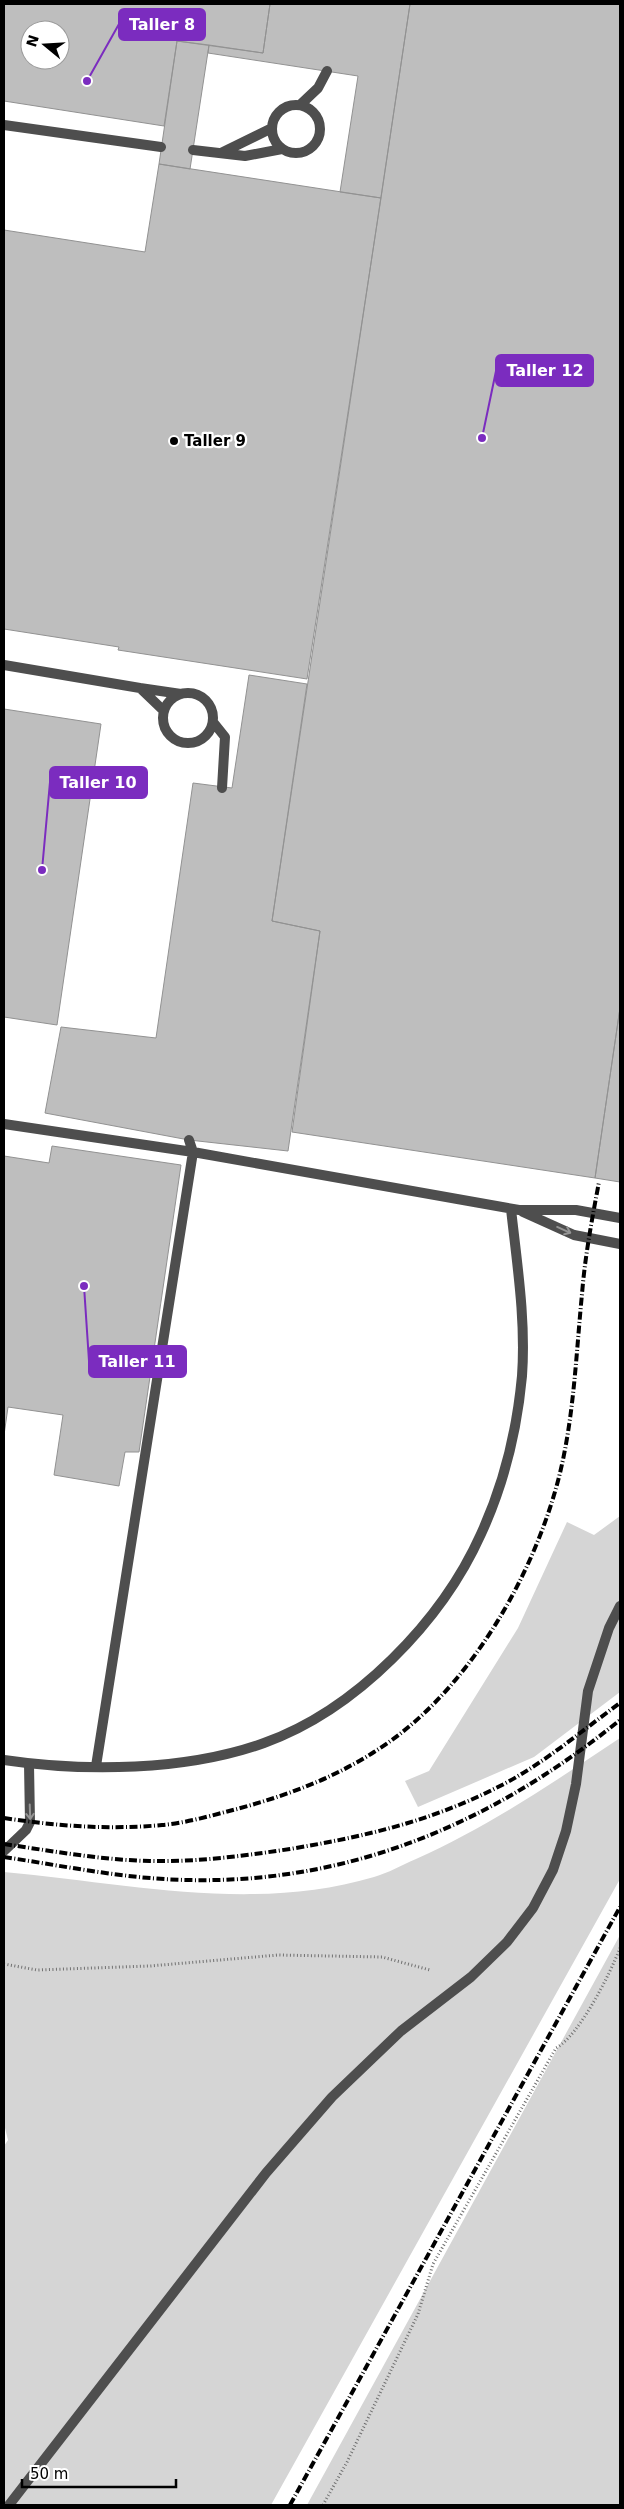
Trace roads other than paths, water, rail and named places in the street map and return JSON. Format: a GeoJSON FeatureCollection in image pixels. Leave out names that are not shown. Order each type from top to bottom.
{"type":"FeatureCollection","features":[{"type":"Feature","properties":{"kind":"street"},"geometry":{"type":"LineString","coordinates":[[300,106],[318,88],[327,71]]}},
{"type":"Feature","properties":{"kind":"street"},"geometry":{"type":"LineString","coordinates":[[193,150],[245,156],[282,149],[297,153],[304,152],[316,142],[319,135],[320,127],[314,113],[300,106],[284,108],[274,120],[272,128],[273,136],[282,149]]}},
{"type":"Feature","properties":{"kind":"street"},"geometry":{"type":"LineString","coordinates":[[4,125],[161,147]]}},
{"type":"Feature","properties":{"kind":"street"},"geometry":{"type":"LineString","coordinates":[[221,153],[272,128]]}},
{"type":"Feature","properties":{"kind":"street"},"geometry":{"type":"LineString","coordinates":[[4,665],[182,694]]}},
{"type":"Feature","properties":{"kind":"street"},"geometry":{"type":"LineString","coordinates":[[140,688],[164,711]]}},
{"type":"Feature","properties":{"kind":"street"},"geometry":{"type":"LineString","coordinates":[[213,722],[206,736],[199,740],[184,743],[169,735],[165,728],[164,711],[174,697],[191,693],[205,700],[210,706],[213,722],[225,738],[222,788]]}},
{"type":"Feature","properties":{"kind":"street"},"geometry":{"type":"LineString","coordinates":[[4,1124],[194,1152],[515,1209],[576,1210],[620,1218]]}},
{"type":"Feature","properties":{"kind":"street"},"geometry":{"type":"LineString","coordinates":[[96,1766],[194,1152],[189,1140]]}},
{"type":"Feature","properties":{"kind":"street"},"geometry":{"type":"LineString","coordinates":[[515,1209],[574,1235],[620,1244]]}},
{"type":"Feature","properties":{"kind":"street"},"geometry":{"type":"LineString","coordinates":[[4,1760],[29,1764],[96,1766],[207,1759],[265,1742],[315,1718],[353,1693],[415,1635],[462,1570],[481,1534],[509,1456],[522,1375],[522,1329],[515,1209]]}},
{"type":"Feature","properties":{"kind":"street"},"geometry":{"type":"LineString","coordinates":[[9,2505],[266,2173],[332,2097],[401,2031],[471,1977],[507,1942],[533,1908],[553,1870],[571,1810],[584,1711],[594,1670],[609,1628],[620,1606]]}},
{"type":"Feature","properties":{"kind":"street"},"geometry":{"type":"LineString","coordinates":[[4,1851],[17,1840],[30,1822],[29,1764]]}},
{"type":"Feature","properties":{"kind":"railway"},"geometry":{"type":"LineString","coordinates":[[4,1818],[83,1826],[122,1827],[162,1825],[200,1819],[237,1809],[308,1786],[358,1762],[407,1728],[438,1700],[466,1667],[491,1632],[513,1594],[532,1555],[547,1516],[559,1477],[568,1432],[585,1266],[599,1182]]}},
{"type":"Feature","properties":{"kind":"railway"},"geometry":{"type":"LineString","coordinates":[[4,1844],[95,1857],[168,1861],[255,1854],[369,1833],[395,1827],[446,1810],[496,1788],[529,1770],[620,1703]]}},
{"type":"Feature","properties":{"kind":"railway"},"geometry":{"type":"LineString","coordinates":[[4,1857],[95,1872],[164,1879],[248,1878],[307,1871],[363,1858],[418,1840],[471,1817],[522,1789],[572,1756],[620,1720]]}},
{"type":"Feature","properties":{"kind":"railway"},"geometry":{"type":"LineString","coordinates":[[290,2505],[620,1907]]}},
{"type":"Feature","properties":{"kind":"place","name":"Taller 8"},"geometry":{"type":"Point","coordinates":[87,81]}},
{"type":"Feature","properties":{"kind":"place","name":"Taller 12"},"geometry":{"type":"Point","coordinates":[482,438]}},
{"type":"Feature","properties":{"kind":"place","name":"Taller 9"},"geometry":{"type":"Point","coordinates":[174,441]}},
{"type":"Feature","properties":{"kind":"place","name":"Taller 10"},"geometry":{"type":"Point","coordinates":[42,870]}},
{"type":"Feature","properties":{"kind":"place","name":"Taller 11"},"geometry":{"type":"Point","coordinates":[84,1286]}}]}
